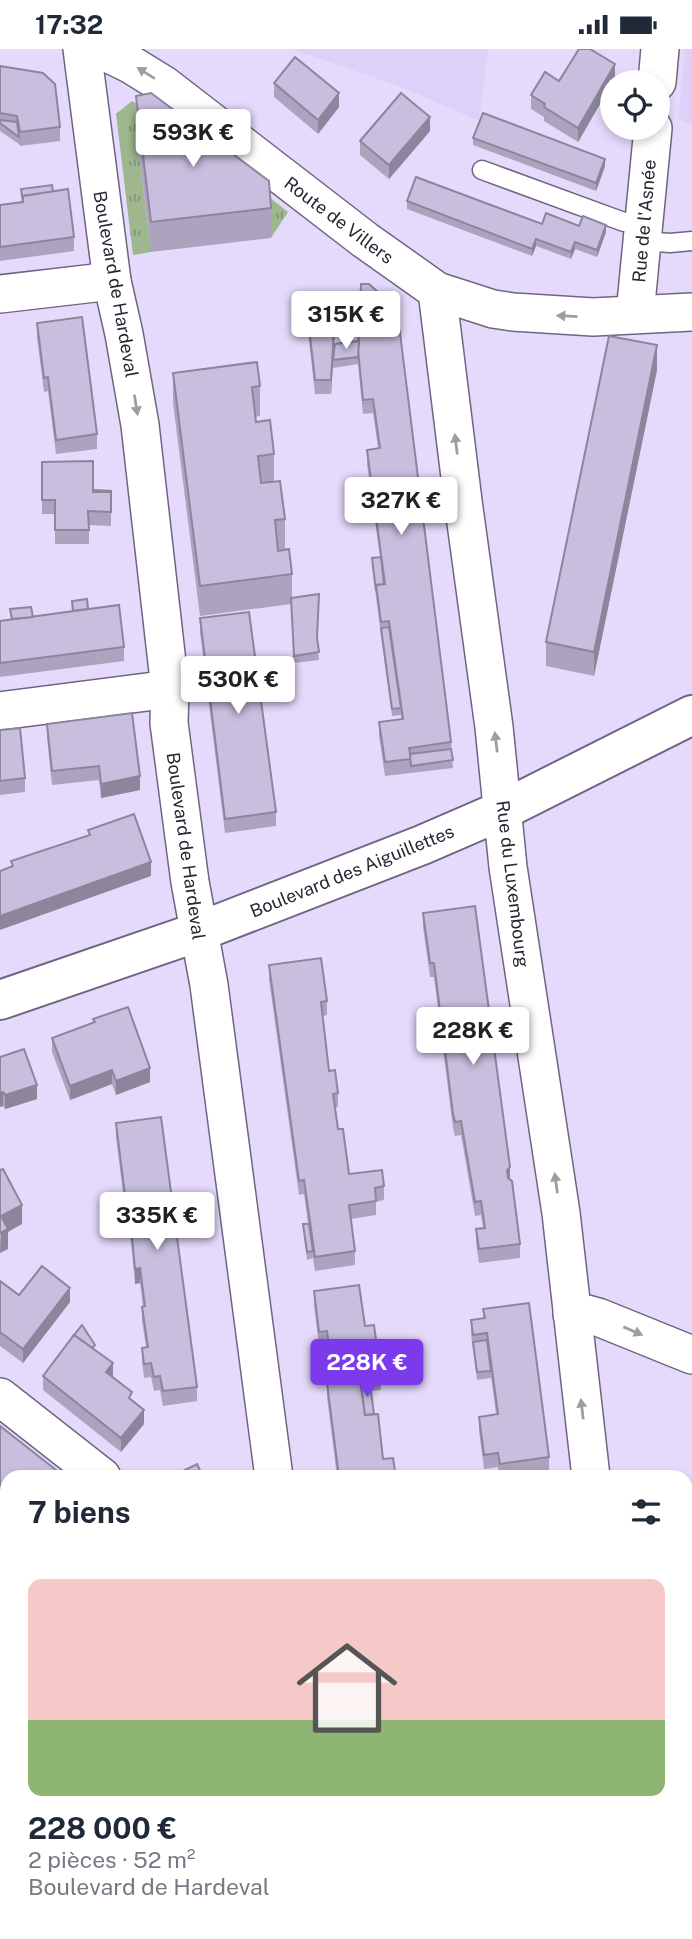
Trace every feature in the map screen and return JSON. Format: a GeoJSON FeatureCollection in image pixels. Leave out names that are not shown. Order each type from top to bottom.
{"type":"FeatureCollection","features":[{"type":"Feature","properties":{"kind":"main road","name":"Boulevard des Aiguillettes"},"geometry":{"type":"LineString","coordinates":[[0,1000],[198,932],[422,845],[503,810],[692,715]]}},
{"type":"Feature","properties":{"kind":"street","name":"Boulevard de Hardeval"},"geometry":{"type":"LineString","coordinates":[[82,49],[112,281],[140,425],[170,689],[169,723],[198,932],[211,998],[273,1470]]}},
{"type":"Feature","properties":{"kind":"street","name":"Route de Villers"},"geometry":{"type":"LineString","coordinates":[[99,49],[164,85],[365,240],[437,291],[493,309],[513,312],[593,317],[692,312]]}},
{"type":"Feature","properties":{"kind":"street"},"geometry":{"type":"LineString","coordinates":[[658,70],[660,49]]}},
{"type":"Feature","properties":{"kind":"street","name":"Rue de l'Asnée"},"geometry":{"type":"LineString","coordinates":[[635,314],[652,140]]}},
{"type":"Feature","properties":{"kind":"street"},"geometry":{"type":"LineString","coordinates":[[0,294],[112,281]]}},
{"type":"Feature","properties":{"kind":"street","name":"Rue du Luxembourg"},"geometry":{"type":"LineString","coordinates":[[437,291],[508,867],[555,1174],[590,1470]]}},
{"type":"Feature","properties":{"kind":"street"},"geometry":{"type":"LineString","coordinates":[[0,711],[170,689]]}},
{"type":"Feature","properties":{"kind":"street"},"geometry":{"type":"LineString","coordinates":[[572,1314],[598,1317],[692,1355]]}},
{"type":"Feature","properties":{"kind":"street"},"geometry":{"type":"LineString","coordinates":[[0,1397],[93,1470]]}},
{"type":"Feature","properties":{"kind":"lane"},"geometry":{"type":"LineString","coordinates":[[481,170],[624,222],[670,243],[692,241]]}},
{"type":"Feature","properties":{"kind":"shaded area"},"geometry":{"type":"Polygon","coordinates":[[[293,49],[488,49],[479,121],[409,90],[293,49]]]}},
{"type":"Feature","properties":{"kind":"shaded area"},"geometry":{"type":"Polygon","coordinates":[[[685,49],[692,49],[692,124],[678,119],[685,49]]]}},
{"type":"Feature","properties":{"kind":"green space"},"geometry":{"type":"Polygon","coordinates":[[[132,101],[181,127],[288,212],[271,238],[269,211],[136,127],[151,252],[133,255],[116,114],[132,101]]]}},
{"type":"Feature","properties":{"kind":"building"},"geometry":{"type":"Polygon","coordinates":[[[579,49],[590,49],[615,64],[612,70],[600,70],[600,90],[578,128],[544,107],[545,104],[531,95],[545,72],[559,81],[579,49]]]}},
{"type":"Feature","properties":{"kind":"building"},"geometry":{"type":"Polygon","coordinates":[[[295,57],[339,93],[318,120],[274,83],[295,57]]]}},
{"type":"Feature","properties":{"kind":"building"},"geometry":{"type":"Polygon","coordinates":[[[0,66],[43,73],[55,84],[60,127],[20,132],[17,116],[0,113],[0,66]]]}},
{"type":"Feature","properties":{"kind":"building"},"geometry":{"type":"Polygon","coordinates":[[[151,93],[269,181],[271,208],[151,222],[136,96],[151,93]]]}},
{"type":"Feature","properties":{"kind":"building"},"geometry":{"type":"Polygon","coordinates":[[[401,93],[430,117],[389,165],[360,141],[401,93]]]}},
{"type":"Feature","properties":{"kind":"building"},"geometry":{"type":"Polygon","coordinates":[[[483,113],[605,159],[596,183],[473,138],[483,113]]]}},
{"type":"Feature","properties":{"kind":"building"},"geometry":{"type":"Polygon","coordinates":[[[0,120],[17,122],[19,137],[0,123],[0,120]]]}},
{"type":"Feature","properties":{"kind":"building"},"geometry":{"type":"Polygon","coordinates":[[[416,177],[542,224],[546,213],[579,226],[583,216],[606,225],[597,250],[575,242],[571,252],[536,239],[532,249],[407,201],[416,177]]]}},
{"type":"Feature","properties":{"kind":"building"},"geometry":{"type":"Polygon","coordinates":[[[52,185],[53,192],[23,196],[23,202],[21,189],[52,185]]]}},
{"type":"Feature","properties":{"kind":"building"},"geometry":{"type":"Polygon","coordinates":[[[68,189],[74,237],[0,247],[0,205],[23,202],[23,196],[68,189]]]}},
{"type":"Feature","properties":{"kind":"building"},"geometry":{"type":"Polygon","coordinates":[[[361,284],[369,284],[397,309],[451,742],[409,748],[411,759],[385,762],[379,722],[403,719],[389,621],[381,622],[376,585],[385,584],[367,450],[380,448],[373,399],[363,400],[358,350],[361,284]]]}},
{"type":"Feature","properties":{"kind":"building"},"geometry":{"type":"Polygon","coordinates":[[[307,309],[335,312],[331,380],[315,380],[307,309]]]}},
{"type":"Feature","properties":{"kind":"building"},"geometry":{"type":"Polygon","coordinates":[[[82,317],[97,434],[56,440],[48,377],[44,378],[37,323],[82,317]]]}},
{"type":"Feature","properties":{"kind":"building"},"geometry":{"type":"Polygon","coordinates":[[[609,336],[657,345],[594,652],[546,642],[609,336]]]}},
{"type":"Feature","properties":{"kind":"building"},"geometry":{"type":"Polygon","coordinates":[[[359,341],[358,357],[333,360],[335,344],[359,341]]]}},
{"type":"Feature","properties":{"kind":"building"},"geometry":{"type":"Polygon","coordinates":[[[257,362],[260,386],[252,387],[256,422],[270,420],[274,454],[258,456],[261,483],[280,481],[285,519],[275,520],[278,551],[289,549],[292,574],[200,586],[173,373],[257,362]]]}},
{"type":"Feature","properties":{"kind":"building"},"geometry":{"type":"Polygon","coordinates":[[[93,461],[93,492],[111,492],[111,512],[88,511],[89,530],[55,530],[55,500],[42,500],[42,462],[93,461]]]}},
{"type":"Feature","properties":{"kind":"building"},"geometry":{"type":"Polygon","coordinates":[[[381,557],[384,584],[376,585],[376,591],[372,558],[381,557]]]}},
{"type":"Feature","properties":{"kind":"building"},"geometry":{"type":"Polygon","coordinates":[[[319,594],[319,652],[294,656],[291,598],[319,594]]]}},
{"type":"Feature","properties":{"kind":"building"},"geometry":{"type":"Polygon","coordinates":[[[87,599],[88,609],[73,611],[72,601],[87,599]]]}},
{"type":"Feature","properties":{"kind":"building"},"geometry":{"type":"Polygon","coordinates":[[[119,605],[124,647],[0,663],[0,621],[119,605]]]}},
{"type":"Feature","properties":{"kind":"building"},"geometry":{"type":"Polygon","coordinates":[[[31,607],[33,617],[12,619],[10,609],[31,607]]]}},
{"type":"Feature","properties":{"kind":"building"},"geometry":{"type":"Polygon","coordinates":[[[249,612],[276,812],[225,819],[200,618],[249,612]]]}},
{"type":"Feature","properties":{"kind":"building"},"geometry":{"type":"Polygon","coordinates":[[[389,627],[401,708],[392,709],[381,628],[389,627]]]}},
{"type":"Feature","properties":{"kind":"building"},"geometry":{"type":"Polygon","coordinates":[[[132,713],[140,776],[101,784],[99,766],[52,771],[47,724],[132,713]]]}},
{"type":"Feature","properties":{"kind":"building"},"geometry":{"type":"Polygon","coordinates":[[[20,728],[25,778],[0,781],[0,730],[20,728]]]}},
{"type":"Feature","properties":{"kind":"building"},"geometry":{"type":"Polygon","coordinates":[[[451,749],[453,760],[411,766],[410,754],[451,749]]]}},
{"type":"Feature","properties":{"kind":"building"},"geometry":{"type":"Polygon","coordinates":[[[134,814],[151,862],[0,916],[0,871],[13,866],[11,861],[90,835],[88,830],[134,814]]]}},
{"type":"Feature","properties":{"kind":"building"},"geometry":{"type":"Polygon","coordinates":[[[475,906],[510,1167],[507,1170],[508,1178],[512,1181],[520,1244],[479,1249],[476,1229],[485,1228],[481,1201],[475,1202],[461,1121],[455,1122],[453,1114],[434,963],[430,963],[423,913],[475,906]]]}},
{"type":"Feature","properties":{"kind":"building"},"geometry":{"type":"Polygon","coordinates":[[[321,958],[327,1001],[321,1002],[329,1071],[335,1070],[338,1093],[333,1094],[338,1129],[343,1129],[349,1174],[382,1170],[384,1186],[375,1188],[376,1201],[349,1205],[355,1251],[315,1257],[304,1180],[299,1181],[269,965],[321,958]]]}},
{"type":"Feature","properties":{"kind":"building"},"geometry":{"type":"Polygon","coordinates":[[[128,1007],[150,1068],[116,1081],[112,1070],[70,1086],[52,1038],[95,1022],[93,1019],[128,1007]]]}},
{"type":"Feature","properties":{"kind":"building"},"geometry":{"type":"Polygon","coordinates":[[[24,1049],[37,1085],[5,1095],[0,1093],[0,1057],[24,1049]]]}},
{"type":"Feature","properties":{"kind":"building"},"geometry":{"type":"Polygon","coordinates":[[[161,1117],[197,1387],[163,1391],[160,1376],[154,1377],[151,1363],[144,1364],[142,1348],[148,1347],[142,1307],[145,1306],[140,1268],[135,1269],[128,1195],[125,1195],[116,1123],[161,1117]]]}},
{"type":"Feature","properties":{"kind":"building"},"geometry":{"type":"Polygon","coordinates":[[[3,1169],[22,1205],[1,1216],[8,1229],[0,1233],[0,1170],[3,1169]]]}},
{"type":"Feature","properties":{"kind":"building"},"geometry":{"type":"Polygon","coordinates":[[[303,1224],[309,1224],[313,1251],[307,1252],[303,1224]]]}},
{"type":"Feature","properties":{"kind":"building"},"geometry":{"type":"Polygon","coordinates":[[[42,1266],[70,1288],[23,1349],[0,1332],[0,1281],[19,1295],[42,1266]]]}},
{"type":"Feature","properties":{"kind":"building"},"geometry":{"type":"Polygon","coordinates":[[[359,1285],[365,1326],[374,1325],[381,1375],[360,1378],[365,1415],[378,1414],[383,1459],[393,1458],[395,1470],[338,1470],[327,1383],[333,1382],[327,1331],[319,1332],[314,1291],[359,1285]]]}},
{"type":"Feature","properties":{"kind":"building"},"geometry":{"type":"Polygon","coordinates":[[[529,1303],[549,1457],[500,1464],[498,1453],[484,1455],[479,1417],[498,1414],[487,1333],[473,1335],[471,1320],[485,1318],[483,1309],[529,1303]]]}},
{"type":"Feature","properties":{"kind":"building"},"geometry":{"type":"Polygon","coordinates":[[[82,1325],[95,1345],[92,1348],[74,1335],[82,1325]]]}},
{"type":"Feature","properties":{"kind":"building"},"geometry":{"type":"Polygon","coordinates":[[[74,1335],[113,1363],[106,1372],[132,1392],[129,1398],[144,1410],[121,1438],[43,1376],[74,1335]]]}},
{"type":"Feature","properties":{"kind":"building"},"geometry":{"type":"Polygon","coordinates":[[[487,1340],[491,1371],[477,1372],[473,1342],[487,1340]]]}},
{"type":"Feature","properties":{"kind":"building"},"geometry":{"type":"Polygon","coordinates":[[[370,1384],[374,1414],[365,1415],[361,1385],[370,1384]]]}},
{"type":"Feature","properties":{"kind":"building"},"geometry":{"type":"Polygon","coordinates":[[[0,1426],[56,1470],[0,1470],[0,1426]]]}},
{"type":"Feature","properties":{"kind":"building"},"geometry":{"type":"Polygon","coordinates":[[[197,1464],[200,1470],[185,1470],[197,1464]]]}}]}
